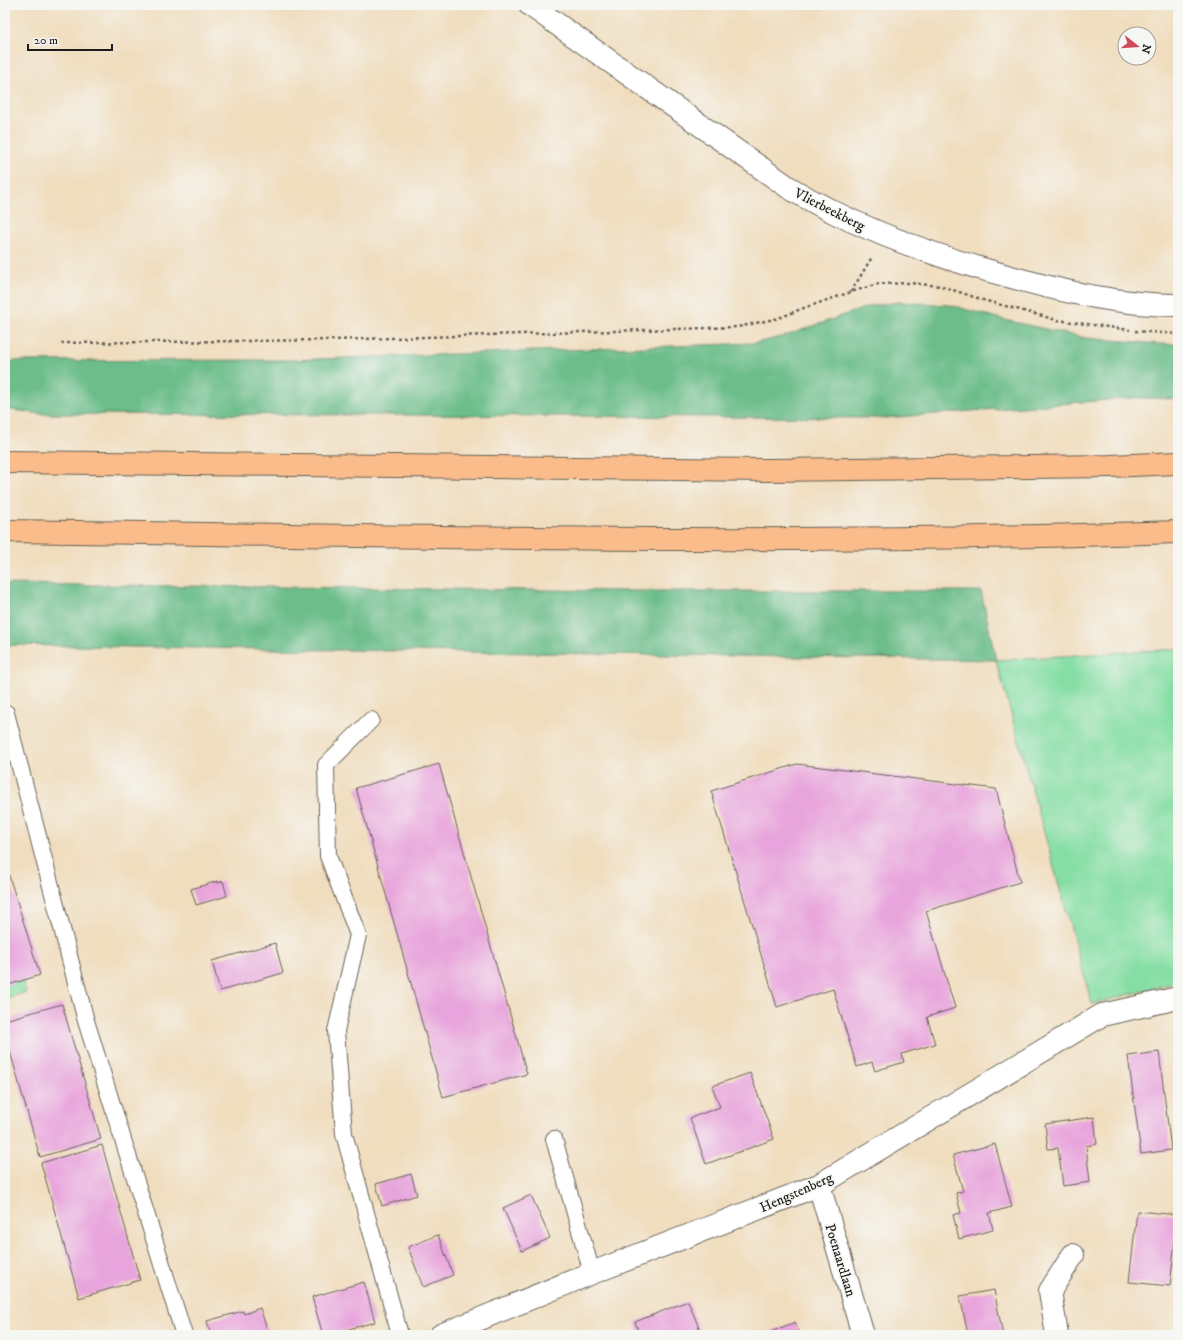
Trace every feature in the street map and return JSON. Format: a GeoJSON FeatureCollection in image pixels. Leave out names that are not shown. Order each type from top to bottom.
{"type":"FeatureCollection","features":[{"type":"Feature","properties":{"kind":"highway"},"geometry":{"type":"LineString","coordinates":[[5,462],[760,470],[1110,466],[1178,463]]}},
{"type":"Feature","properties":{"kind":"highway"},"geometry":{"type":"LineString","coordinates":[[5,531],[766,540],[1099,535],[1178,532]]}},
{"type":"Feature","properties":{"kind":"street","name":"Vlierbeekberg"},"geometry":{"type":"LineString","coordinates":[[530,5],[788,187],[828,210],[882,235],[962,264],[1061,290],[1142,303],[1178,305]]}},
{"type":"Feature","properties":{"kind":"street","name":"Hengstenberg"},"geometry":{"type":"LineString","coordinates":[[441,1335],[592,1273],[818,1185],[1102,1015],[1178,998]]}},
{"type":"Feature","properties":{"kind":"street","name":"Poenaardlaan"},"geometry":{"type":"LineString","coordinates":[[818,1185],[863,1335]]}},
{"type":"Feature","properties":{"kind":"street"},"geometry":{"type":"LineString","coordinates":[[1057,1335],[1050,1291],[1073,1255]]}},
{"type":"Feature","properties":{"kind":"lane"},"geometry":{"type":"LineString","coordinates":[[5,713],[86,1021],[184,1335]]}},
{"type":"Feature","properties":{"kind":"lane"},"geometry":{"type":"LineString","coordinates":[[371,720],[326,765],[328,856],[358,935],[336,1031],[344,1134],[400,1335]]}},
{"type":"Feature","properties":{"kind":"lane"},"geometry":{"type":"LineString","coordinates":[[554,1139],[592,1273]]}},
{"type":"Feature","properties":{"kind":"path"},"geometry":{"type":"LineString","coordinates":[[851,292],[873,256],[882,235]]}},
{"type":"Feature","properties":{"kind":"path"},"geometry":{"type":"LineString","coordinates":[[61,343],[332,340],[738,327],[779,318],[801,309],[878,284],[909,283],[942,286],[990,302],[1057,320],[1123,329],[1178,334]]}},
{"type":"Feature","properties":{"kind":"green space"},"geometry":{"type":"Polygon","coordinates":[[[900,302],[950,305],[1005,320],[1086,338],[1178,344],[1178,399],[1134,398],[885,418],[41,414],[5,409],[5,361],[290,360],[756,343],[785,336],[870,306],[900,302]]]}},
{"type":"Feature","properties":{"kind":"green space"},"geometry":{"type":"Polygon","coordinates":[[[5,584],[630,591],[981,591],[996,660],[5,645],[5,584]]]}},
{"type":"Feature","properties":{"kind":"green space"},"geometry":{"type":"Polygon","coordinates":[[[1178,649],[1178,982],[1092,1004],[996,660],[1178,649]]]}},
{"type":"Feature","properties":{"kind":"green space"},"geometry":{"type":"Polygon","coordinates":[[[5,908],[26,992],[5,999],[5,908]]]}},
{"type":"Feature","properties":{"kind":"building"},"geometry":{"type":"Polygon","coordinates":[[[439,764],[527,1074],[443,1097],[356,788],[439,764]]]}},
{"type":"Feature","properties":{"kind":"building"},"geometry":{"type":"Polygon","coordinates":[[[797,764],[996,789],[1020,882],[926,911],[955,1008],[927,1017],[935,1044],[902,1054],[904,1062],[875,1071],[872,1062],[857,1067],[833,989],[777,1007],[711,791],[797,764]]]}},
{"type":"Feature","properties":{"kind":"building"},"geometry":{"type":"Polygon","coordinates":[[[5,863],[40,975],[5,986],[5,863]]]}},
{"type":"Feature","properties":{"kind":"building"},"geometry":{"type":"Polygon","coordinates":[[[218,881],[218,883],[223,881],[227,896],[196,905],[191,889],[218,881]]]}},
{"type":"Feature","properties":{"kind":"building"},"geometry":{"type":"Polygon","coordinates":[[[275,943],[283,973],[220,991],[212,961],[275,943]]]}},
{"type":"Feature","properties":{"kind":"building"},"geometry":{"type":"Polygon","coordinates":[[[62,1004],[101,1139],[40,1157],[5,1034],[5,1020],[62,1004]]]}},
{"type":"Feature","properties":{"kind":"building"},"geometry":{"type":"Polygon","coordinates":[[[1159,1052],[1171,1150],[1141,1154],[1128,1056],[1159,1052]]]}},
{"type":"Feature","properties":{"kind":"building"},"geometry":{"type":"Polygon","coordinates":[[[750,1073],[774,1139],[706,1164],[690,1118],[720,1107],[712,1086],[750,1073]]]}},
{"type":"Feature","properties":{"kind":"building"},"geometry":{"type":"Polygon","coordinates":[[[1094,1117],[1097,1144],[1086,1146],[1090,1182],[1063,1186],[1058,1148],[1048,1149],[1045,1124],[1094,1117]]]}},
{"type":"Feature","properties":{"kind":"building"},"geometry":{"type":"Polygon","coordinates":[[[995,1144],[1012,1207],[989,1213],[993,1230],[959,1239],[953,1215],[961,1213],[956,1193],[963,1191],[953,1155],[995,1144]]]}},
{"type":"Feature","properties":{"kind":"building"},"geometry":{"type":"Polygon","coordinates":[[[102,1145],[140,1280],[79,1298],[41,1163],[102,1145]]]}},
{"type":"Feature","properties":{"kind":"building"},"geometry":{"type":"Polygon","coordinates":[[[411,1174],[417,1195],[382,1206],[376,1184],[411,1174]]]}},
{"type":"Feature","properties":{"kind":"building"},"geometry":{"type":"Polygon","coordinates":[[[531,1195],[550,1238],[522,1251],[503,1208],[531,1195]]]}},
{"type":"Feature","properties":{"kind":"building"},"geometry":{"type":"Polygon","coordinates":[[[1137,1211],[1178,1215],[1170,1286],[1129,1282],[1137,1211]]]}},
{"type":"Feature","properties":{"kind":"building"},"geometry":{"type":"Polygon","coordinates":[[[438,1235],[453,1275],[423,1287],[408,1247],[438,1235]]]}},
{"type":"Feature","properties":{"kind":"building"},"geometry":{"type":"Polygon","coordinates":[[[364,1282],[375,1322],[323,1335],[312,1297],[364,1282]]]}},
{"type":"Feature","properties":{"kind":"building"},"geometry":{"type":"Polygon","coordinates":[[[994,1290],[1003,1335],[968,1335],[960,1296],[994,1290]]]}},
{"type":"Feature","properties":{"kind":"building"},"geometry":{"type":"Polygon","coordinates":[[[688,1301],[702,1335],[640,1335],[635,1322],[688,1301]]]}},
{"type":"Feature","properties":{"kind":"building"},"geometry":{"type":"Polygon","coordinates":[[[260,1308],[269,1335],[211,1335],[207,1321],[243,1311],[244,1314],[260,1308]]]}},
{"type":"Feature","properties":{"kind":"building"},"geometry":{"type":"Polygon","coordinates":[[[795,1322],[800,1335],[763,1335],[795,1322]]]}}]}
